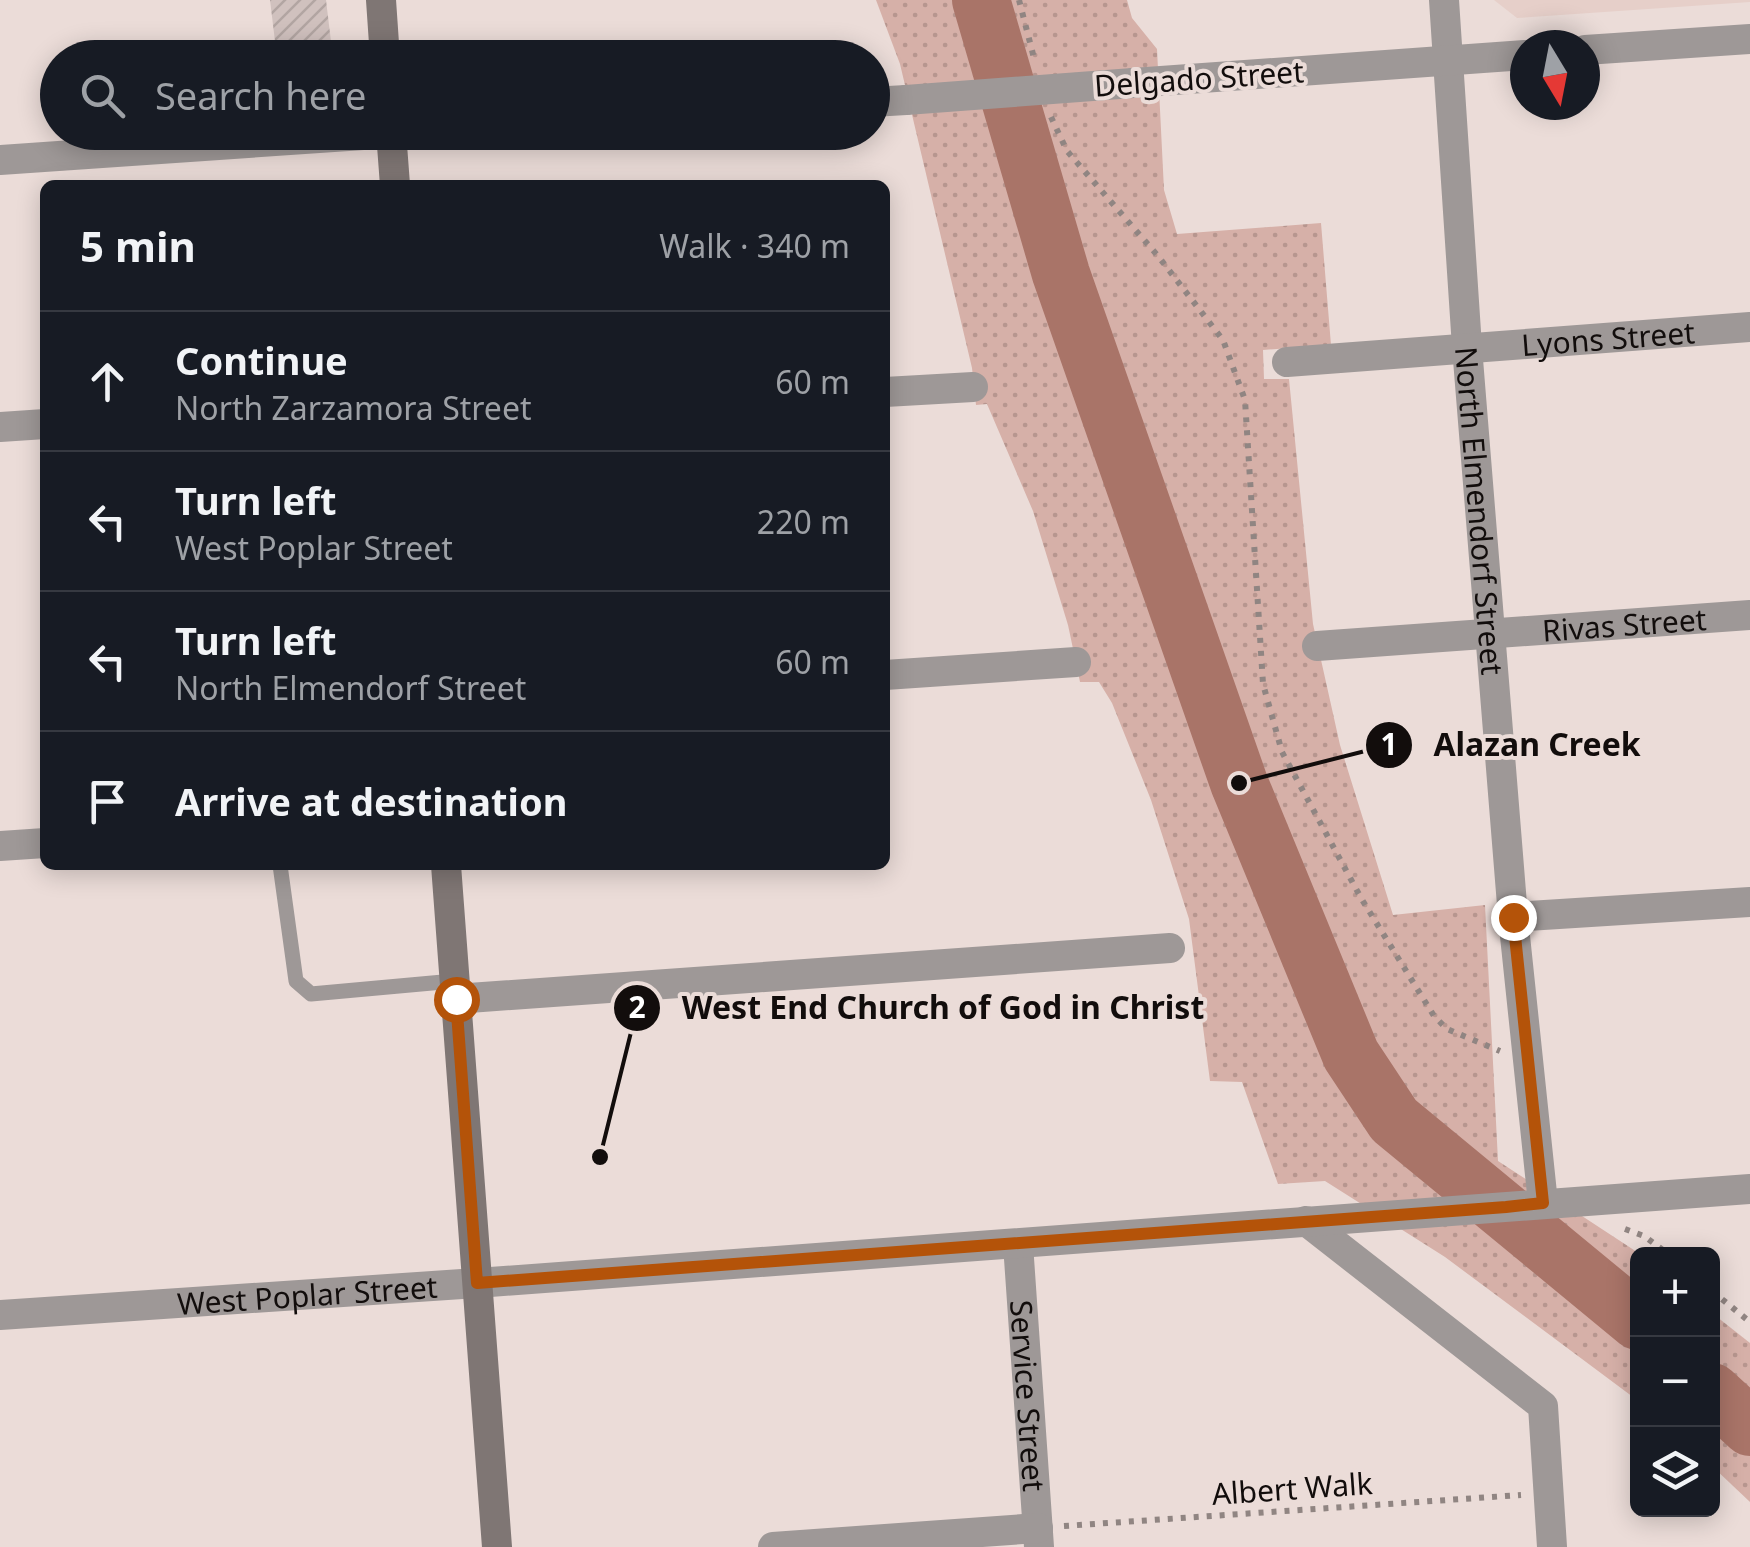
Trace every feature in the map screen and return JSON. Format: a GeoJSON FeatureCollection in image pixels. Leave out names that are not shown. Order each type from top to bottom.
{"type":"FeatureCollection","features":[{"type":"Feature","properties":{"kind":"main road"},"geometry":{"type":"LineString","coordinates":[[381,0],[384,40]]}},
{"type":"Feature","properties":{"kind":"main road"},"geometry":{"type":"LineString","coordinates":[[392,150],[394,180]]}},
{"type":"Feature","properties":{"kind":"main road"},"geometry":{"type":"LineString","coordinates":[[446,870],[497,1547]]}},
{"type":"Feature","properties":{"kind":"street","name":"North Elmendorf Street"},"geometry":{"type":"LineString","coordinates":[[1444,0],[1466,347],[1513,917],[1543,1203]]}},
{"type":"Feature","properties":{"kind":"street"},"geometry":{"type":"LineString","coordinates":[[1600,49],[1750,38]]}},
{"type":"Feature","properties":{"kind":"street","name":"Delgado Street"},"geometry":{"type":"LineString","coordinates":[[890,101],[1510,56]]}},
{"type":"Feature","properties":{"kind":"street"},"geometry":{"type":"LineString","coordinates":[[0,160],[145,150]]}},
{"type":"Feature","properties":{"kind":"street","name":"Lyons Street"},"geometry":{"type":"LineString","coordinates":[[1288,362],[1750,327]]}},
{"type":"Feature","properties":{"kind":"street"},"geometry":{"type":"LineString","coordinates":[[890,392],[973,386]]}},
{"type":"Feature","properties":{"kind":"street"},"geometry":{"type":"LineString","coordinates":[[0,427],[40,424]]}},
{"type":"Feature","properties":{"kind":"street","name":"Rivas Street"},"geometry":{"type":"LineString","coordinates":[[1318,646],[1750,614]]}},
{"type":"Feature","properties":{"kind":"street"},"geometry":{"type":"LineString","coordinates":[[890,675],[1076,662]]}},
{"type":"Feature","properties":{"kind":"street"},"geometry":{"type":"LineString","coordinates":[[0,846],[40,842]]}},
{"type":"Feature","properties":{"kind":"street"},"geometry":{"type":"LineString","coordinates":[[1513,917],[1750,902]]}},
{"type":"Feature","properties":{"kind":"street"},"geometry":{"type":"LineString","coordinates":[[455,990],[1170,948]]}},
{"type":"Feature","properties":{"kind":"street","name":"West Poplar Street"},"geometry":{"type":"LineString","coordinates":[[0,1314],[1750,1190]]}},
{"type":"Feature","properties":{"kind":"street"},"geometry":{"type":"LineString","coordinates":[[1306,1221],[1542,1406],[1552,1547]]}},
{"type":"Feature","properties":{"kind":"street","name":"Service Street"},"geometry":{"type":"LineString","coordinates":[[1018,1244],[1039,1538]]}},
{"type":"Feature","properties":{"kind":"street"},"geometry":{"type":"LineString","coordinates":[[772,1547],[1039,1538]]}},
{"type":"Feature","properties":{"kind":"lane"},"geometry":{"type":"LineString","coordinates":[[281,870],[296,981],[311,994],[455,990]]}},
{"type":"Feature","properties":{"kind":"path"},"geometry":{"type":"LineString","coordinates":[[1020,0],[1040,80]]}},
{"type":"Feature","properties":{"kind":"path"},"geometry":{"type":"LineString","coordinates":[[1050,113],[1067,150],[1158,256],[1223,340],[1245,400],[1262,684],[1282,752],[1361,898],[1434,1016],[1447,1030],[1501,1052]]}},
{"type":"Feature","properties":{"kind":"path"},"geometry":{"type":"LineString","coordinates":[[1644,1236],[1659,1247]]}},
{"type":"Feature","properties":{"kind":"path"},"geometry":{"type":"LineString","coordinates":[[1720,1298],[1750,1322]]}},
{"type":"Feature","properties":{"kind":"path","name":"Albert Walk"},"geometry":{"type":"LineString","coordinates":[[1039,1538],[1548,1493]]}},
{"type":"Feature","properties":{"kind":"shaded area"},"geometry":{"type":"Polygon","coordinates":[[[876,0],[1127,0],[1132,18],[1157,49],[1164,190],[1177,234],[1321,223],[1331,345],[1263,350],[1264,379],[1289,379],[1313,624],[1340,745],[1393,915],[1485,905],[1498,1161],[1630,1247],[1630,1395],[1445,1257],[1325,1181],[1278,1184],[1242,1082],[1210,1081],[1189,919],[1151,800],[1112,703],[1099,682],[1080,682],[1068,625],[1033,511],[987,404],[976,405],[972,368],[900,64],[876,0]]]}},
{"type":"Feature","properties":{"kind":"shaded area"},"geometry":{"type":"Polygon","coordinates":[[[1494,0],[1750,0],[1750,2],[1517,18],[1494,0]]]}},
{"type":"Feature","properties":{"kind":"shaded area"},"geometry":{"type":"Polygon","coordinates":[[[1720,1319],[1750,1343],[1750,1502],[1720,1474],[1720,1319]]]}},
{"type":"Feature","properties":{"kind":"building"},"geometry":{"type":"Polygon","coordinates":[[[270,0],[326,0],[331,40],[275,40],[270,0]]]}},
{"type":"Feature","properties":{"kind":"waterway"},"geometry":{"type":"LineString","coordinates":[[981,0],[1061,274],[1239,783],[1351,1055],[1394,1120],[1630,1314]]}},
{"type":"Feature","properties":{"kind":"waterway"},"geometry":{"type":"LineString","coordinates":[[1720,1399],[1750,1427]]}},
{"type":"Feature","properties":{"kind":"place","name":"Alazan Creek"},"geometry":{"type":"Point","coordinates":[1239,783]}},
{"type":"Feature","properties":{"kind":"place","name":"West End Church of God in Christ"},"geometry":{"type":"Point","coordinates":[600,1157]}},
{"type":"Feature","properties":{"kind":"route"},"geometry":{"type":"LineString","coordinates":[[456,999],[477,1283],[1506,1207],[1543,1203],[1513,917]]}}]}
